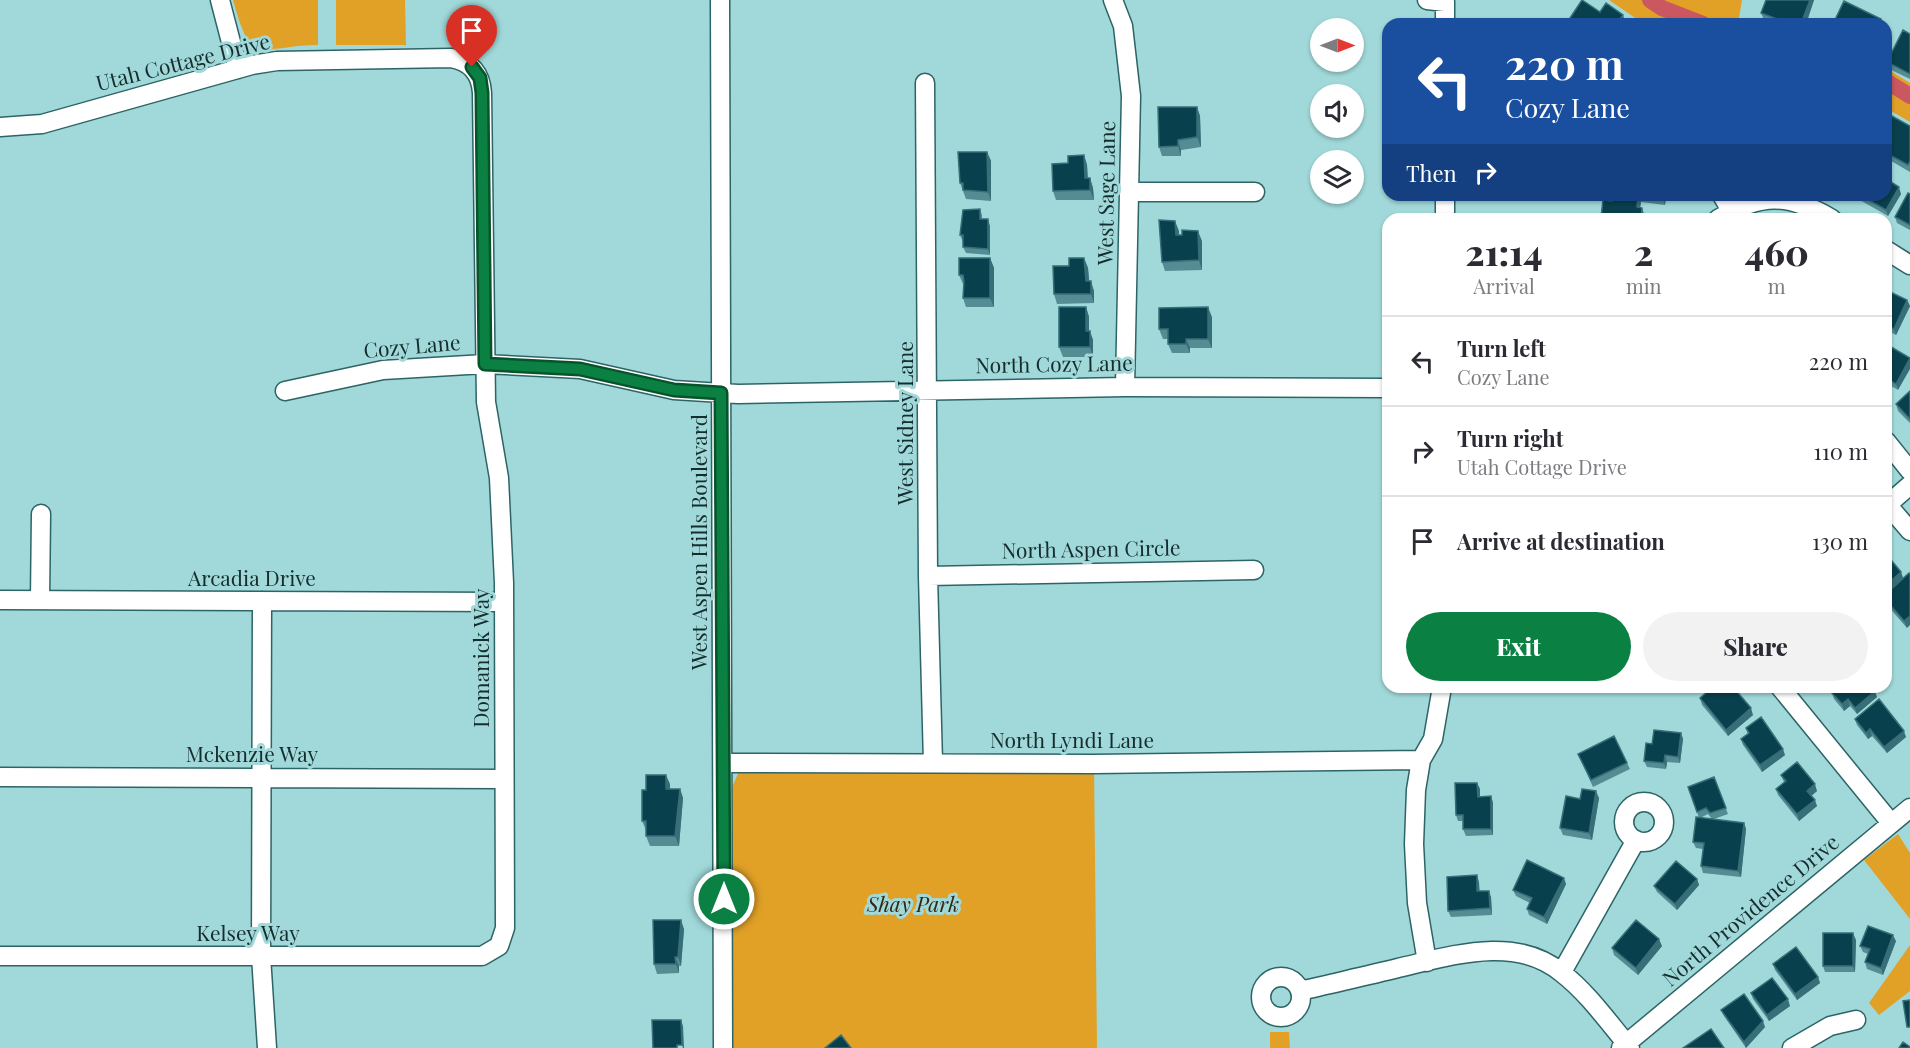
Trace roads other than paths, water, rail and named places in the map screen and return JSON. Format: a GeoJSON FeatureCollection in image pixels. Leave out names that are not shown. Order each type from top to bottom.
{"type":"FeatureCollection","features":[{"type":"Feature","properties":{"kind":"street"},"geometry":{"type":"LineString","coordinates":[[220,0],[238,69]]}},
{"type":"Feature","properties":{"kind":"street","name":"West Aspen Hills Boulevard"},"geometry":{"type":"LineString","coordinates":[[720,0],[724,763],[723,1048]]}},
{"type":"Feature","properties":{"kind":"street","name":"West Sage Lane"},"geometry":{"type":"LineString","coordinates":[[1115,0],[1123,26],[1131,96],[1125,387]]}},
{"type":"Feature","properties":{"kind":"street"},"geometry":{"type":"LineString","coordinates":[[1436,1],[1443,18]]}},
{"type":"Feature","properties":{"kind":"street","name":"Utah Cottage Drive"},"geometry":{"type":"LineString","coordinates":[[0,127],[42,124],[238,69],[289,60],[451,58],[466,62],[476,72],[482,93],[485,364]]}},
{"type":"Feature","properties":{"kind":"street","name":"West Sidney Lane"},"geometry":{"type":"LineString","coordinates":[[925,83],[928,576],[933,763]]}},
{"type":"Feature","properties":{"kind":"street"},"geometry":{"type":"LineString","coordinates":[[1130,192],[1255,192]]}},
{"type":"Feature","properties":{"kind":"street"},"geometry":{"type":"LineString","coordinates":[[1728,213],[1753,201]]}},
{"type":"Feature","properties":{"kind":"street"},"geometry":{"type":"LineString","coordinates":[[1787,201],[1822,213]]}},
{"type":"Feature","properties":{"kind":"street"},"geometry":{"type":"LineString","coordinates":[[1892,254],[1910,265]]}},
{"type":"Feature","properties":{"kind":"street","name":"Cozy Lane"},"geometry":{"type":"LineString","coordinates":[[285,391],[383,370],[485,364],[580,369],[674,390],[721,393]]}},
{"type":"Feature","properties":{"kind":"street","name":"Domanick Way"},"geometry":{"type":"LineString","coordinates":[[485,364],[489,429],[500,493],[504,602],[505,928],[502,940],[495,950]]}},
{"type":"Feature","properties":{"kind":"street","name":"North Cozy Lane"},"geometry":{"type":"LineString","coordinates":[[721,393],[1125,387],[1382,388]]}},
{"type":"Feature","properties":{"kind":"street"},"geometry":{"type":"LineString","coordinates":[[1892,448],[1910,471]]}},
{"type":"Feature","properties":{"kind":"street"},"geometry":{"type":"LineString","coordinates":[[1892,500],[1910,485]]}},
{"type":"Feature","properties":{"kind":"street"},"geometry":{"type":"LineString","coordinates":[[1892,512],[1910,531]]}},
{"type":"Feature","properties":{"kind":"street"},"geometry":{"type":"LineString","coordinates":[[40,600],[41,514]]}},
{"type":"Feature","properties":{"kind":"street","name":"North Aspen Circle"},"geometry":{"type":"LineString","coordinates":[[928,576],[1254,570]]}},
{"type":"Feature","properties":{"kind":"street","name":"Arcadia Drive"},"geometry":{"type":"LineString","coordinates":[[0,600],[504,602]]}},
{"type":"Feature","properties":{"kind":"street"},"geometry":{"type":"LineString","coordinates":[[262,601],[261,956],[267,1048]]}},
{"type":"Feature","properties":{"kind":"street"},"geometry":{"type":"LineString","coordinates":[[1427,962],[1417,903],[1414,844],[1421,759],[1433,739],[1441,693]]}},
{"type":"Feature","properties":{"kind":"street"},"geometry":{"type":"LineString","coordinates":[[1785,693],[1891,824]]}},
{"type":"Feature","properties":{"kind":"street","name":"North Lyndi Lane"},"geometry":{"type":"LineString","coordinates":[[724,763],[1094,764],[1421,759]]}},
{"type":"Feature","properties":{"kind":"street","name":"Mckenzie Way"},"geometry":{"type":"LineString","coordinates":[[0,777],[504,779]]}},
{"type":"Feature","properties":{"kind":"street","name":"North Providence Drive"},"geometry":{"type":"LineString","coordinates":[[1626,1047],[1910,808]]}},
{"type":"Feature","properties":{"kind":"street"},"geometry":{"type":"LineString","coordinates":[[1562,972],[1636,840]]}},
{"type":"Feature","properties":{"kind":"street","name":"Kelsey Way"},"geometry":{"type":"LineString","coordinates":[[0,956],[482,956],[495,950]]}},
{"type":"Feature","properties":{"kind":"street"},"geometry":{"type":"LineString","coordinates":[[1300,990],[1468,952],[1496,951],[1524,954],[1562,972],[1626,1047]]}},
{"type":"Feature","properties":{"kind":"street"},"geometry":{"type":"LineString","coordinates":[[1792,1048],[1830,1026],[1856,1020]]}},
{"type":"Feature","properties":{"kind":"waterway"},"geometry":{"type":"LineString","coordinates":[[1650,0],[1662,8],[1688,18]]}},
{"type":"Feature","properties":{"kind":"waterway"},"geometry":{"type":"LineString","coordinates":[[1892,85],[1910,96]]}},
{"type":"Feature","properties":{"kind":"park label","name":"Shay Park"},"geometry":{"type":"Point","coordinates":[913,905]}}]}
